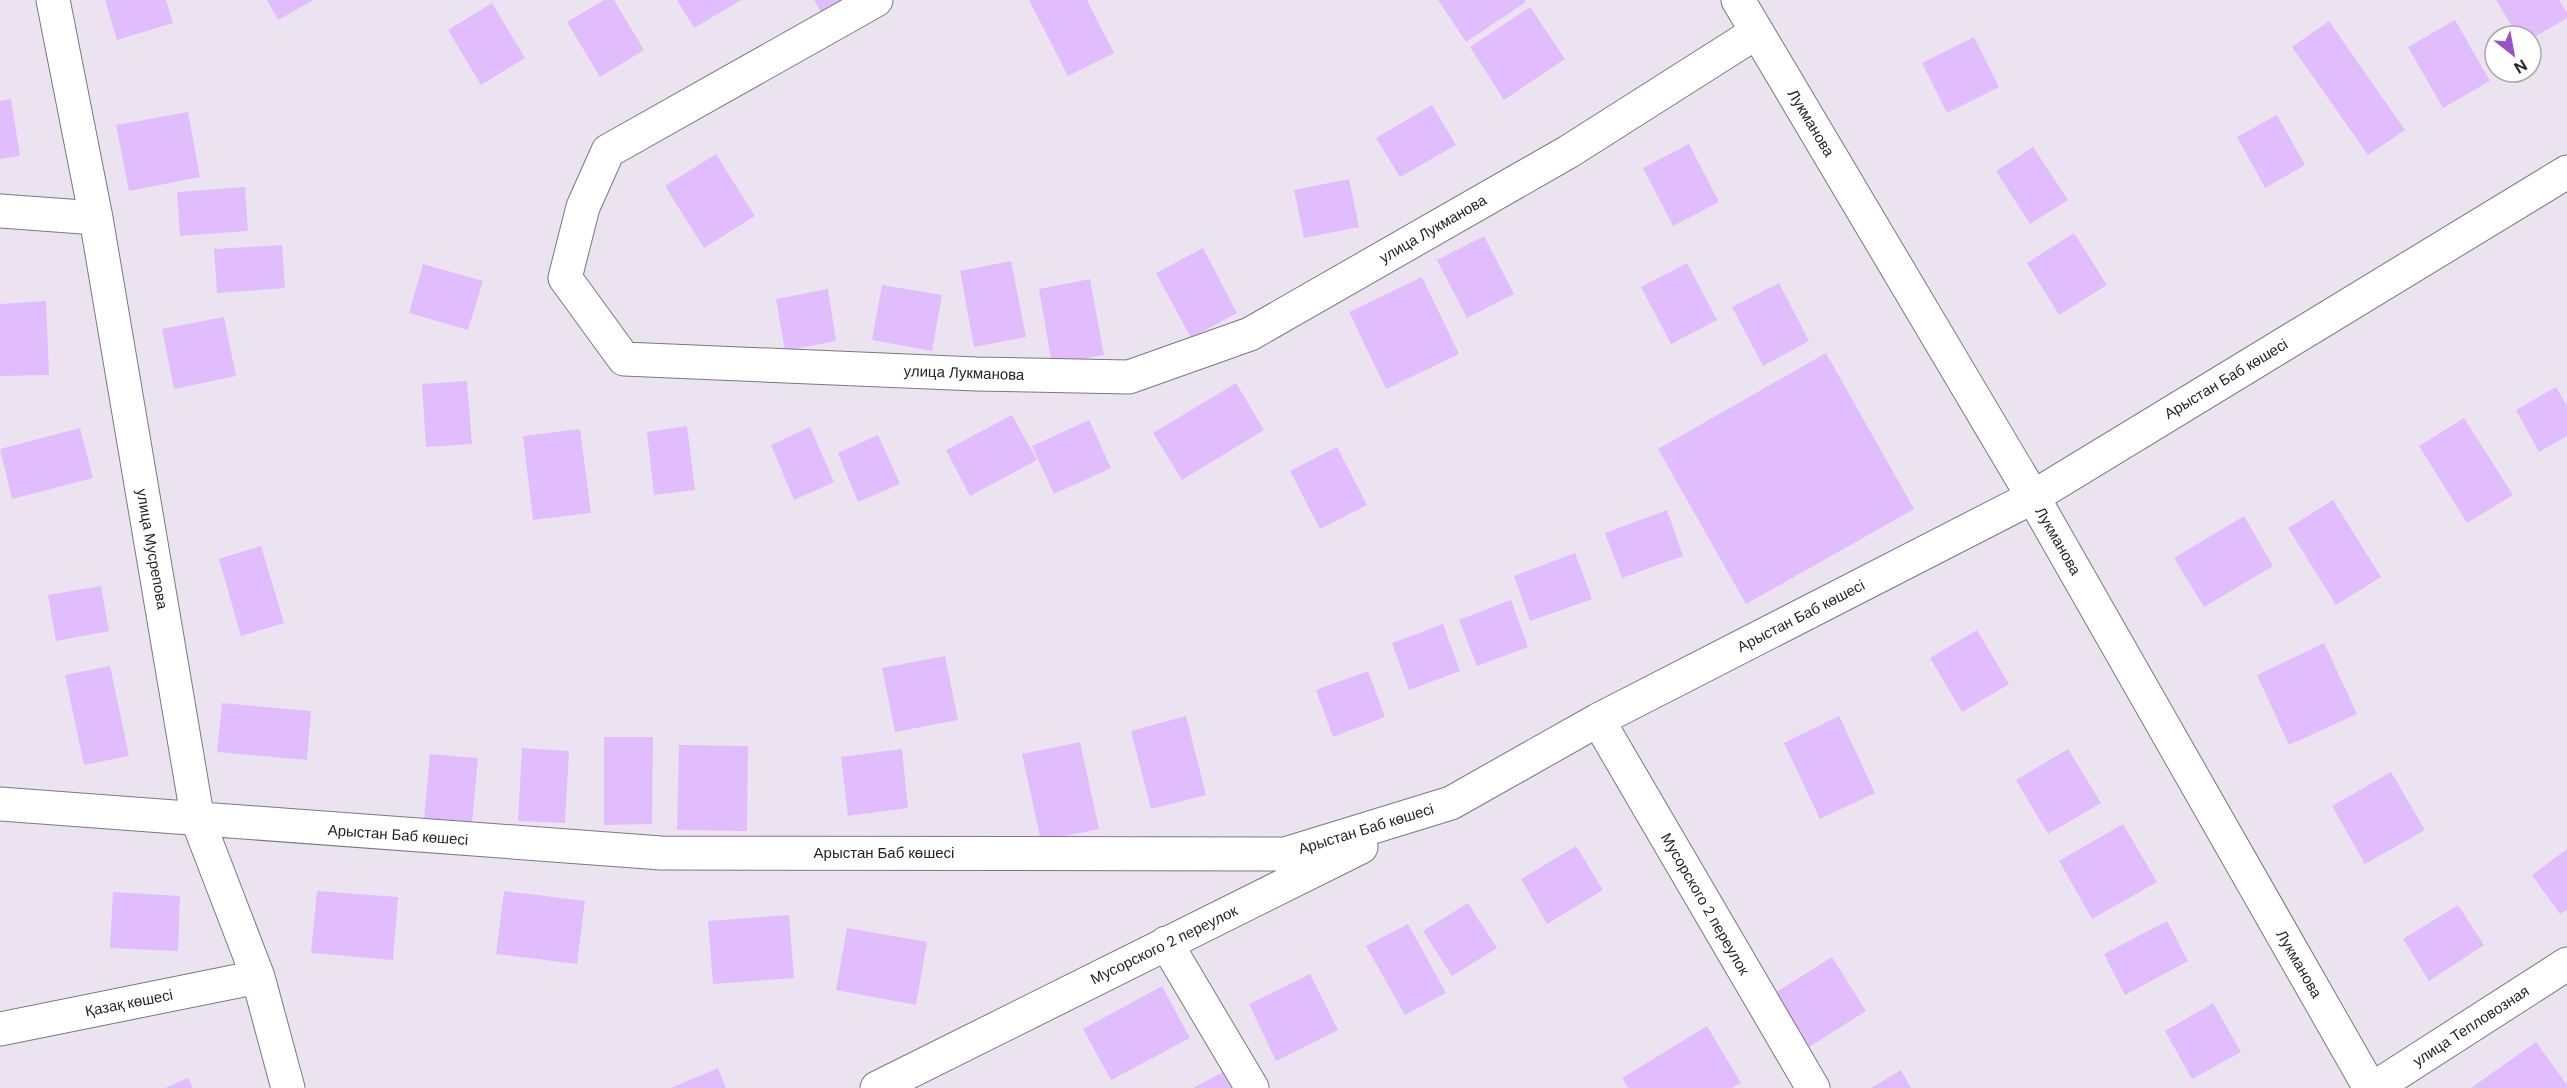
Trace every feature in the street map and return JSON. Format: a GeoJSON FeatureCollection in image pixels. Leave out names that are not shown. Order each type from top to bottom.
{"type":"FeatureCollection","features":[{"type":"Feature","properties":{"kind":"street","name":"улица Мусрепова"},"geometry":{"type":"LineString","coordinates":[[53,0],[96,218],[198,821],[258,977],[288,1088]]}},
{"type":"Feature","properties":{"kind":"street","name":"улица Лукманова"},"geometry":{"type":"LineString","coordinates":[[876,0],[609,151],[583,207],[565,278],[624,359],[976,374],[1129,377],[1250,334],[1568,152],[1757,32]]}},
{"type":"Feature","properties":{"kind":"street","name":"Лукманова"},"geometry":{"type":"LineString","coordinates":[[1738,0],[2033,497],[2372,1088]]}},
{"type":"Feature","properties":{"kind":"street","name":"Арыстан Баб көшесі"},"geometry":{"type":"LineString","coordinates":[[0,804],[198,821],[661,853],[1285,854],[1451,803],[1598,720],[2033,497],[2567,172]]}},
{"type":"Feature","properties":{"kind":"street"},"geometry":{"type":"LineString","coordinates":[[0,211],[96,218]]}},
{"type":"Feature","properties":{"kind":"street","name":"Мусорского 2 переулок"},"geometry":{"type":"LineString","coordinates":[[1598,720],[1813,1088]]}},
{"type":"Feature","properties":{"kind":"street","name":"Мусорского 2 переулок"},"geometry":{"type":"LineString","coordinates":[[877,1088],[1451,803]]}},
{"type":"Feature","properties":{"kind":"street"},"geometry":{"type":"LineString","coordinates":[[1166,944],[1252,1088]]}},
{"type":"Feature","properties":{"kind":"street","name":"улица Тепловозная"},"geometry":{"type":"LineString","coordinates":[[2372,1088],[2567,964]]}},
{"type":"Feature","properties":{"kind":"street","name":"Қазақ көшесі"},"geometry":{"type":"LineString","coordinates":[[0,1029],[258,977]]}},
{"type":"Feature","properties":{"kind":"building"},"geometry":{"type":"Polygon","coordinates":[[[105,0],[166,0],[173,23],[117,40],[105,0]]]}},
{"type":"Feature","properties":{"kind":"building"},"geometry":{"type":"Polygon","coordinates":[[[267,0],[314,0],[278,20],[267,0]]]}},
{"type":"Feature","properties":{"kind":"building"},"geometry":{"type":"Polygon","coordinates":[[[604,0],[614,0],[644,50],[600,77],[567,22],[604,0]]]}},
{"type":"Feature","properties":{"kind":"building"},"geometry":{"type":"Polygon","coordinates":[[[677,0],[741,0],[694,28],[677,0]]]}},
{"type":"Feature","properties":{"kind":"building"},"geometry":{"type":"Polygon","coordinates":[[[814,0],[842,0],[821,12],[814,0]]]}},
{"type":"Feature","properties":{"kind":"building"},"geometry":{"type":"Polygon","coordinates":[[[1029,0],[1087,0],[1114,53],[1068,76],[1029,0]]]}},
{"type":"Feature","properties":{"kind":"building"},"geometry":{"type":"Polygon","coordinates":[[[1438,0],[1524,0],[1526,2],[1466,42],[1438,0]]]}},
{"type":"Feature","properties":{"kind":"building"},"geometry":{"type":"Polygon","coordinates":[[[2496,0],[2559,0],[2567,13],[2567,18],[2543,32],[2543,24],[2511,24],[2496,0]]]}},
{"type":"Feature","properties":{"kind":"building"},"geometry":{"type":"Polygon","coordinates":[[[492,3],[525,58],[481,85],[448,30],[492,3]]]}},
{"type":"Feature","properties":{"kind":"building"},"geometry":{"type":"Polygon","coordinates":[[[1530,7],[1565,59],[1504,100],[1470,47],[1530,7]]]}},
{"type":"Feature","properties":{"kind":"building"},"geometry":{"type":"Polygon","coordinates":[[[2455,20],[2483,69],[2485,84],[2443,108],[2408,47],[2455,20]]]}},
{"type":"Feature","properties":{"kind":"building"},"geometry":{"type":"Polygon","coordinates":[[[2329,21],[2405,130],[2368,155],[2292,47],[2329,21]]]}},
{"type":"Feature","properties":{"kind":"building"},"geometry":{"type":"Polygon","coordinates":[[[1974,37],[1999,87],[1947,113],[1922,63],[1974,37]]]}},
{"type":"Feature","properties":{"kind":"building"},"geometry":{"type":"Polygon","coordinates":[[[11,99],[20,156],[0,159],[0,101],[11,99]]]}},
{"type":"Feature","properties":{"kind":"building"},"geometry":{"type":"Polygon","coordinates":[[[1432,105],[1456,145],[1400,177],[1376,138],[1432,105]]]}},
{"type":"Feature","properties":{"kind":"building"},"geometry":{"type":"Polygon","coordinates":[[[188,112],[200,177],[129,191],[116,125],[188,112]]]}},
{"type":"Feature","properties":{"kind":"building"},"geometry":{"type":"Polygon","coordinates":[[[2277,115],[2305,165],[2265,188],[2237,137],[2277,115]]]}},
{"type":"Feature","properties":{"kind":"building"},"geometry":{"type":"Polygon","coordinates":[[[1689,144],[1719,202],[1673,226],[1643,168],[1689,144]]]}},
{"type":"Feature","properties":{"kind":"building"},"geometry":{"type":"Polygon","coordinates":[[[2033,147],[2068,200],[2030,224],[1996,171],[2033,147]]]}},
{"type":"Feature","properties":{"kind":"building"},"geometry":{"type":"Polygon","coordinates":[[[716,154],[755,216],[704,248],[665,186],[716,154]]]}},
{"type":"Feature","properties":{"kind":"building"},"geometry":{"type":"Polygon","coordinates":[[[1349,179],[1359,227],[1304,238],[1294,190],[1349,179]]]}},
{"type":"Feature","properties":{"kind":"building"},"geometry":{"type":"Polygon","coordinates":[[[245,187],[248,231],[180,236],[177,192],[245,187]]]}},
{"type":"Feature","properties":{"kind":"building"},"geometry":{"type":"Polygon","coordinates":[[[2074,233],[2107,285],[2059,315],[2027,263],[2074,233]]]}},
{"type":"Feature","properties":{"kind":"building"},"geometry":{"type":"Polygon","coordinates":[[[1484,236],[1514,294],[1467,318],[1437,260],[1484,236]]]}},
{"type":"Feature","properties":{"kind":"building"},"geometry":{"type":"Polygon","coordinates":[[[282,245],[285,288],[217,293],[214,249],[282,245]]]}},
{"type":"Feature","properties":{"kind":"building"},"geometry":{"type":"Polygon","coordinates":[[[1203,248],[1237,313],[1191,338],[1156,273],[1203,248]]]}},
{"type":"Feature","properties":{"kind":"building"},"geometry":{"type":"Polygon","coordinates":[[[1011,261],[1026,337],[974,347],[960,271],[1011,261]]]}},
{"type":"Feature","properties":{"kind":"building"},"geometry":{"type":"Polygon","coordinates":[[[1687,263],[1717,320],[1671,344],[1641,287],[1687,263]]]}},
{"type":"Feature","properties":{"kind":"building"},"geometry":{"type":"Polygon","coordinates":[[[423,264],[483,281],[468,330],[409,313],[423,264]]]}},
{"type":"Feature","properties":{"kind":"building"},"geometry":{"type":"Polygon","coordinates":[[[1422,277],[1459,354],[1386,389],[1349,312],[1422,277]]]}},
{"type":"Feature","properties":{"kind":"building"},"geometry":{"type":"Polygon","coordinates":[[[1090,279],[1104,355],[1052,365],[1039,289],[1090,279]]]}},
{"type":"Feature","properties":{"kind":"building"},"geometry":{"type":"Polygon","coordinates":[[[1779,283],[1809,341],[1763,366],[1732,307],[1779,283]]]}},
{"type":"Feature","properties":{"kind":"building"},"geometry":{"type":"Polygon","coordinates":[[[882,285],[942,295],[932,351],[872,340],[882,285]]]}},
{"type":"Feature","properties":{"kind":"building"},"geometry":{"type":"Polygon","coordinates":[[[828,289],[836,341],[785,351],[776,299],[828,289]]]}},
{"type":"Feature","properties":{"kind":"building"},"geometry":{"type":"Polygon","coordinates":[[[46,301],[49,375],[0,376],[0,304],[46,301]]]}},
{"type":"Feature","properties":{"kind":"building"},"geometry":{"type":"Polygon","coordinates":[[[224,317],[236,376],[174,389],[162,329],[224,317]]]}},
{"type":"Feature","properties":{"kind":"building"},"geometry":{"type":"Polygon","coordinates":[[[1826,353],[1914,509],[1746,604],[1658,449],[1826,353]]]}},
{"type":"Feature","properties":{"kind":"building"},"geometry":{"type":"Polygon","coordinates":[[[467,381],[472,444],[426,447],[422,384],[467,381]]]}},
{"type":"Feature","properties":{"kind":"building"},"geometry":{"type":"Polygon","coordinates":[[[1236,383],[1264,430],[1182,480],[1153,433],[1236,383]]]}},
{"type":"Feature","properties":{"kind":"building"},"geometry":{"type":"Polygon","coordinates":[[[2556,387],[2567,406],[2567,436],[2539,452],[2516,410],[2556,387]]]}},
{"type":"Feature","properties":{"kind":"building"},"geometry":{"type":"Polygon","coordinates":[[[1012,415],[1037,460],[970,496],[946,450],[1012,415]]]}},
{"type":"Feature","properties":{"kind":"building"},"geometry":{"type":"Polygon","coordinates":[[[2464,418],[2513,495],[2467,523],[2419,446],[2464,418]]]}},
{"type":"Feature","properties":{"kind":"building"},"geometry":{"type":"Polygon","coordinates":[[[1089,420],[1111,468],[1054,494],[1032,446],[1089,420]]]}},
{"type":"Feature","properties":{"kind":"building"},"geometry":{"type":"Polygon","coordinates":[[[687,426],[695,490],[654,495],[647,432],[687,426]]]}},
{"type":"Feature","properties":{"kind":"building"},"geometry":{"type":"Polygon","coordinates":[[[810,427],[834,482],[794,500],[771,445],[810,427]]]}},
{"type":"Feature","properties":{"kind":"building"},"geometry":{"type":"Polygon","coordinates":[[[80,428],[93,478],[12,499],[0,449],[80,428]]]}},
{"type":"Feature","properties":{"kind":"building"},"geometry":{"type":"Polygon","coordinates":[[[580,429],[591,513],[533,520],[523,436],[580,429]]]}},
{"type":"Feature","properties":{"kind":"building"},"geometry":{"type":"Polygon","coordinates":[[[878,435],[900,484],[858,502],[838,453],[878,435]]]}},
{"type":"Feature","properties":{"kind":"building"},"geometry":{"type":"Polygon","coordinates":[[[1337,447],[1367,505],[1320,529],[1290,471],[1337,447]]]}},
{"type":"Feature","properties":{"kind":"building"},"geometry":{"type":"Polygon","coordinates":[[[2333,500],[2381,577],[2336,605],[2288,528],[2333,500]]]}},
{"type":"Feature","properties":{"kind":"building"},"geometry":{"type":"Polygon","coordinates":[[[1667,510],[1683,556],[1622,578],[1605,533],[1667,510]]]}},
{"type":"Feature","properties":{"kind":"building"},"geometry":{"type":"Polygon","coordinates":[[[2244,516],[2273,566],[2204,607],[2174,558],[2244,516]]]}},
{"type":"Feature","properties":{"kind":"building"},"geometry":{"type":"Polygon","coordinates":[[[261,546],[284,623],[241,636],[219,559],[261,546]]]}},
{"type":"Feature","properties":{"kind":"building"},"geometry":{"type":"Polygon","coordinates":[[[1575,553],[1592,599],[1530,621],[1514,576],[1575,553]]]}},
{"type":"Feature","properties":{"kind":"building"},"geometry":{"type":"Polygon","coordinates":[[[101,586],[109,631],[56,641],[48,595],[101,586]]]}},
{"type":"Feature","properties":{"kind":"building"},"geometry":{"type":"Polygon","coordinates":[[[1511,600],[1528,647],[1477,666],[1459,620],[1511,600]]]}},
{"type":"Feature","properties":{"kind":"building"},"geometry":{"type":"Polygon","coordinates":[[[1443,624],[1460,671],[1409,690],[1392,643],[1443,624]]]}},
{"type":"Feature","properties":{"kind":"building"},"geometry":{"type":"Polygon","coordinates":[[[1977,630],[2009,684],[1962,712],[1930,658],[1977,630]]]}},
{"type":"Feature","properties":{"kind":"building"},"geometry":{"type":"Polygon","coordinates":[[[2324,643],[2357,714],[2289,745],[2257,675],[2324,643]]]}},
{"type":"Feature","properties":{"kind":"building"},"geometry":{"type":"Polygon","coordinates":[[[945,656],[958,720],[895,732],[882,668],[945,656]]]}},
{"type":"Feature","properties":{"kind":"building"},"geometry":{"type":"Polygon","coordinates":[[[110,666],[129,756],[84,765],[65,675],[110,666]]]}},
{"type":"Feature","properties":{"kind":"building"},"geometry":{"type":"Polygon","coordinates":[[[1368,671],[1385,717],[1333,737],[1316,690],[1368,671]]]}},
{"type":"Feature","properties":{"kind":"building"},"geometry":{"type":"Polygon","coordinates":[[[222,703],[311,711],[307,760],[217,752],[222,703]]]}},
{"type":"Feature","properties":{"kind":"building"},"geometry":{"type":"Polygon","coordinates":[[[1186,716],[1206,795],[1151,809],[1131,731],[1186,716]]]}},
{"type":"Feature","properties":{"kind":"building"},"geometry":{"type":"Polygon","coordinates":[[[1839,716],[1875,793],[1820,819],[1784,743],[1839,716]]]}},
{"type":"Feature","properties":{"kind":"building"},"geometry":{"type":"Polygon","coordinates":[[[604,737],[653,737],[652,824],[604,825],[604,737]]]}},
{"type":"Feature","properties":{"kind":"building"},"geometry":{"type":"Polygon","coordinates":[[[1080,742],[1099,829],[1041,841],[1022,754],[1080,742]]]}},
{"type":"Feature","properties":{"kind":"building"},"geometry":{"type":"Polygon","coordinates":[[[679,745],[748,746],[747,831],[677,830],[679,745]]]}},
{"type":"Feature","properties":{"kind":"building"},"geometry":{"type":"Polygon","coordinates":[[[522,748],[569,751],[565,823],[518,821],[522,748]]]}},
{"type":"Feature","properties":{"kind":"building"},"geometry":{"type":"Polygon","coordinates":[[[902,749],[908,808],[848,816],[841,757],[902,749]]]}},
{"type":"Feature","properties":{"kind":"building"},"geometry":{"type":"Polygon","coordinates":[[[2068,749],[2101,803],[2048,834],[2016,780],[2068,749]]]}},
{"type":"Feature","properties":{"kind":"building"},"geometry":{"type":"Polygon","coordinates":[[[430,754],[478,758],[472,823],[424,819],[430,754]]]}},
{"type":"Feature","properties":{"kind":"building"},"geometry":{"type":"Polygon","coordinates":[[[2391,772],[2425,830],[2365,864],[2332,806],[2391,772]]]}},
{"type":"Feature","properties":{"kind":"building"},"geometry":{"type":"Polygon","coordinates":[[[2123,824],[2157,882],[2092,919],[2059,861],[2123,824]]]}},
{"type":"Feature","properties":{"kind":"building"},"geometry":{"type":"Polygon","coordinates":[[[1576,846],[1603,890],[1547,924],[1521,879],[1576,846]]]}},
{"type":"Feature","properties":{"kind":"building"},"geometry":{"type":"Polygon","coordinates":[[[2567,849],[2567,910],[2560,914],[2532,875],[2567,849]]]}},
{"type":"Feature","properties":{"kind":"building"},"geometry":{"type":"Polygon","coordinates":[[[317,891],[398,897],[393,960],[311,953],[317,891]]]}},
{"type":"Feature","properties":{"kind":"building"},"geometry":{"type":"Polygon","coordinates":[[[504,891],[585,901],[577,964],[496,954],[504,891]]]}},
{"type":"Feature","properties":{"kind":"building"},"geometry":{"type":"Polygon","coordinates":[[[113,892],[180,896],[178,951],[110,948],[113,892]]]}},
{"type":"Feature","properties":{"kind":"building"},"geometry":{"type":"Polygon","coordinates":[[[1468,903],[1497,948],[1452,976],[1423,931],[1468,903]]]}},
{"type":"Feature","properties":{"kind":"building"},"geometry":{"type":"Polygon","coordinates":[[[2458,905],[2484,945],[2429,981],[2403,939],[2458,905]]]}},
{"type":"Feature","properties":{"kind":"building"},"geometry":{"type":"Polygon","coordinates":[[[789,915],[794,978],[713,984],[708,921],[789,915]]]}},
{"type":"Feature","properties":{"kind":"building"},"geometry":{"type":"Polygon","coordinates":[[[2167,921],[2188,961],[2125,995],[2104,954],[2167,921]]]}},
{"type":"Feature","properties":{"kind":"building"},"geometry":{"type":"Polygon","coordinates":[[[1408,924],[1446,993],[1405,1015],[1366,946],[1408,924]]]}},
{"type":"Feature","properties":{"kind":"building"},"geometry":{"type":"Polygon","coordinates":[[[847,928],[927,942],[916,1005],[836,990],[847,928]]]}},
{"type":"Feature","properties":{"kind":"building"},"geometry":{"type":"Polygon","coordinates":[[[1832,957],[1866,1011],[1809,1047],[1775,993],[1832,957]]]}},
{"type":"Feature","properties":{"kind":"building"},"geometry":{"type":"Polygon","coordinates":[[[1310,974],[1338,1030],[1276,1061],[1249,1004],[1310,974]]]}},
{"type":"Feature","properties":{"kind":"building"},"geometry":{"type":"Polygon","coordinates":[[[1162,986],[1190,1038],[1111,1080],[1083,1029],[1162,986]]]}},
{"type":"Feature","properties":{"kind":"building"},"geometry":{"type":"Polygon","coordinates":[[[2213,1003],[2241,1052],[2192,1079],[2165,1031],[2213,1003]]]}},
{"type":"Feature","properties":{"kind":"building"},"geometry":{"type":"Polygon","coordinates":[[[1707,1026],[1741,1083],[1732,1088],[1628,1088],[1622,1078],[1707,1026]]]}},
{"type":"Feature","properties":{"kind":"building"},"geometry":{"type":"Polygon","coordinates":[[[2536,1042],[2567,1088],[2471,1088],[2536,1042]]]}},
{"type":"Feature","properties":{"kind":"building"},"geometry":{"type":"Polygon","coordinates":[[[718,1068],[726,1088],[671,1088],[718,1068]]]}},
{"type":"Feature","properties":{"kind":"building"},"geometry":{"type":"Polygon","coordinates":[[[1227,1070],[1236,1088],[1193,1088],[1227,1070]]]}},
{"type":"Feature","properties":{"kind":"building"},"geometry":{"type":"Polygon","coordinates":[[[1901,1070],[1911,1088],[1871,1088],[1901,1070]]]}},
{"type":"Feature","properties":{"kind":"building"},"geometry":{"type":"Polygon","coordinates":[[[188,1078],[193,1088],[165,1088],[188,1078]]]}}]}
